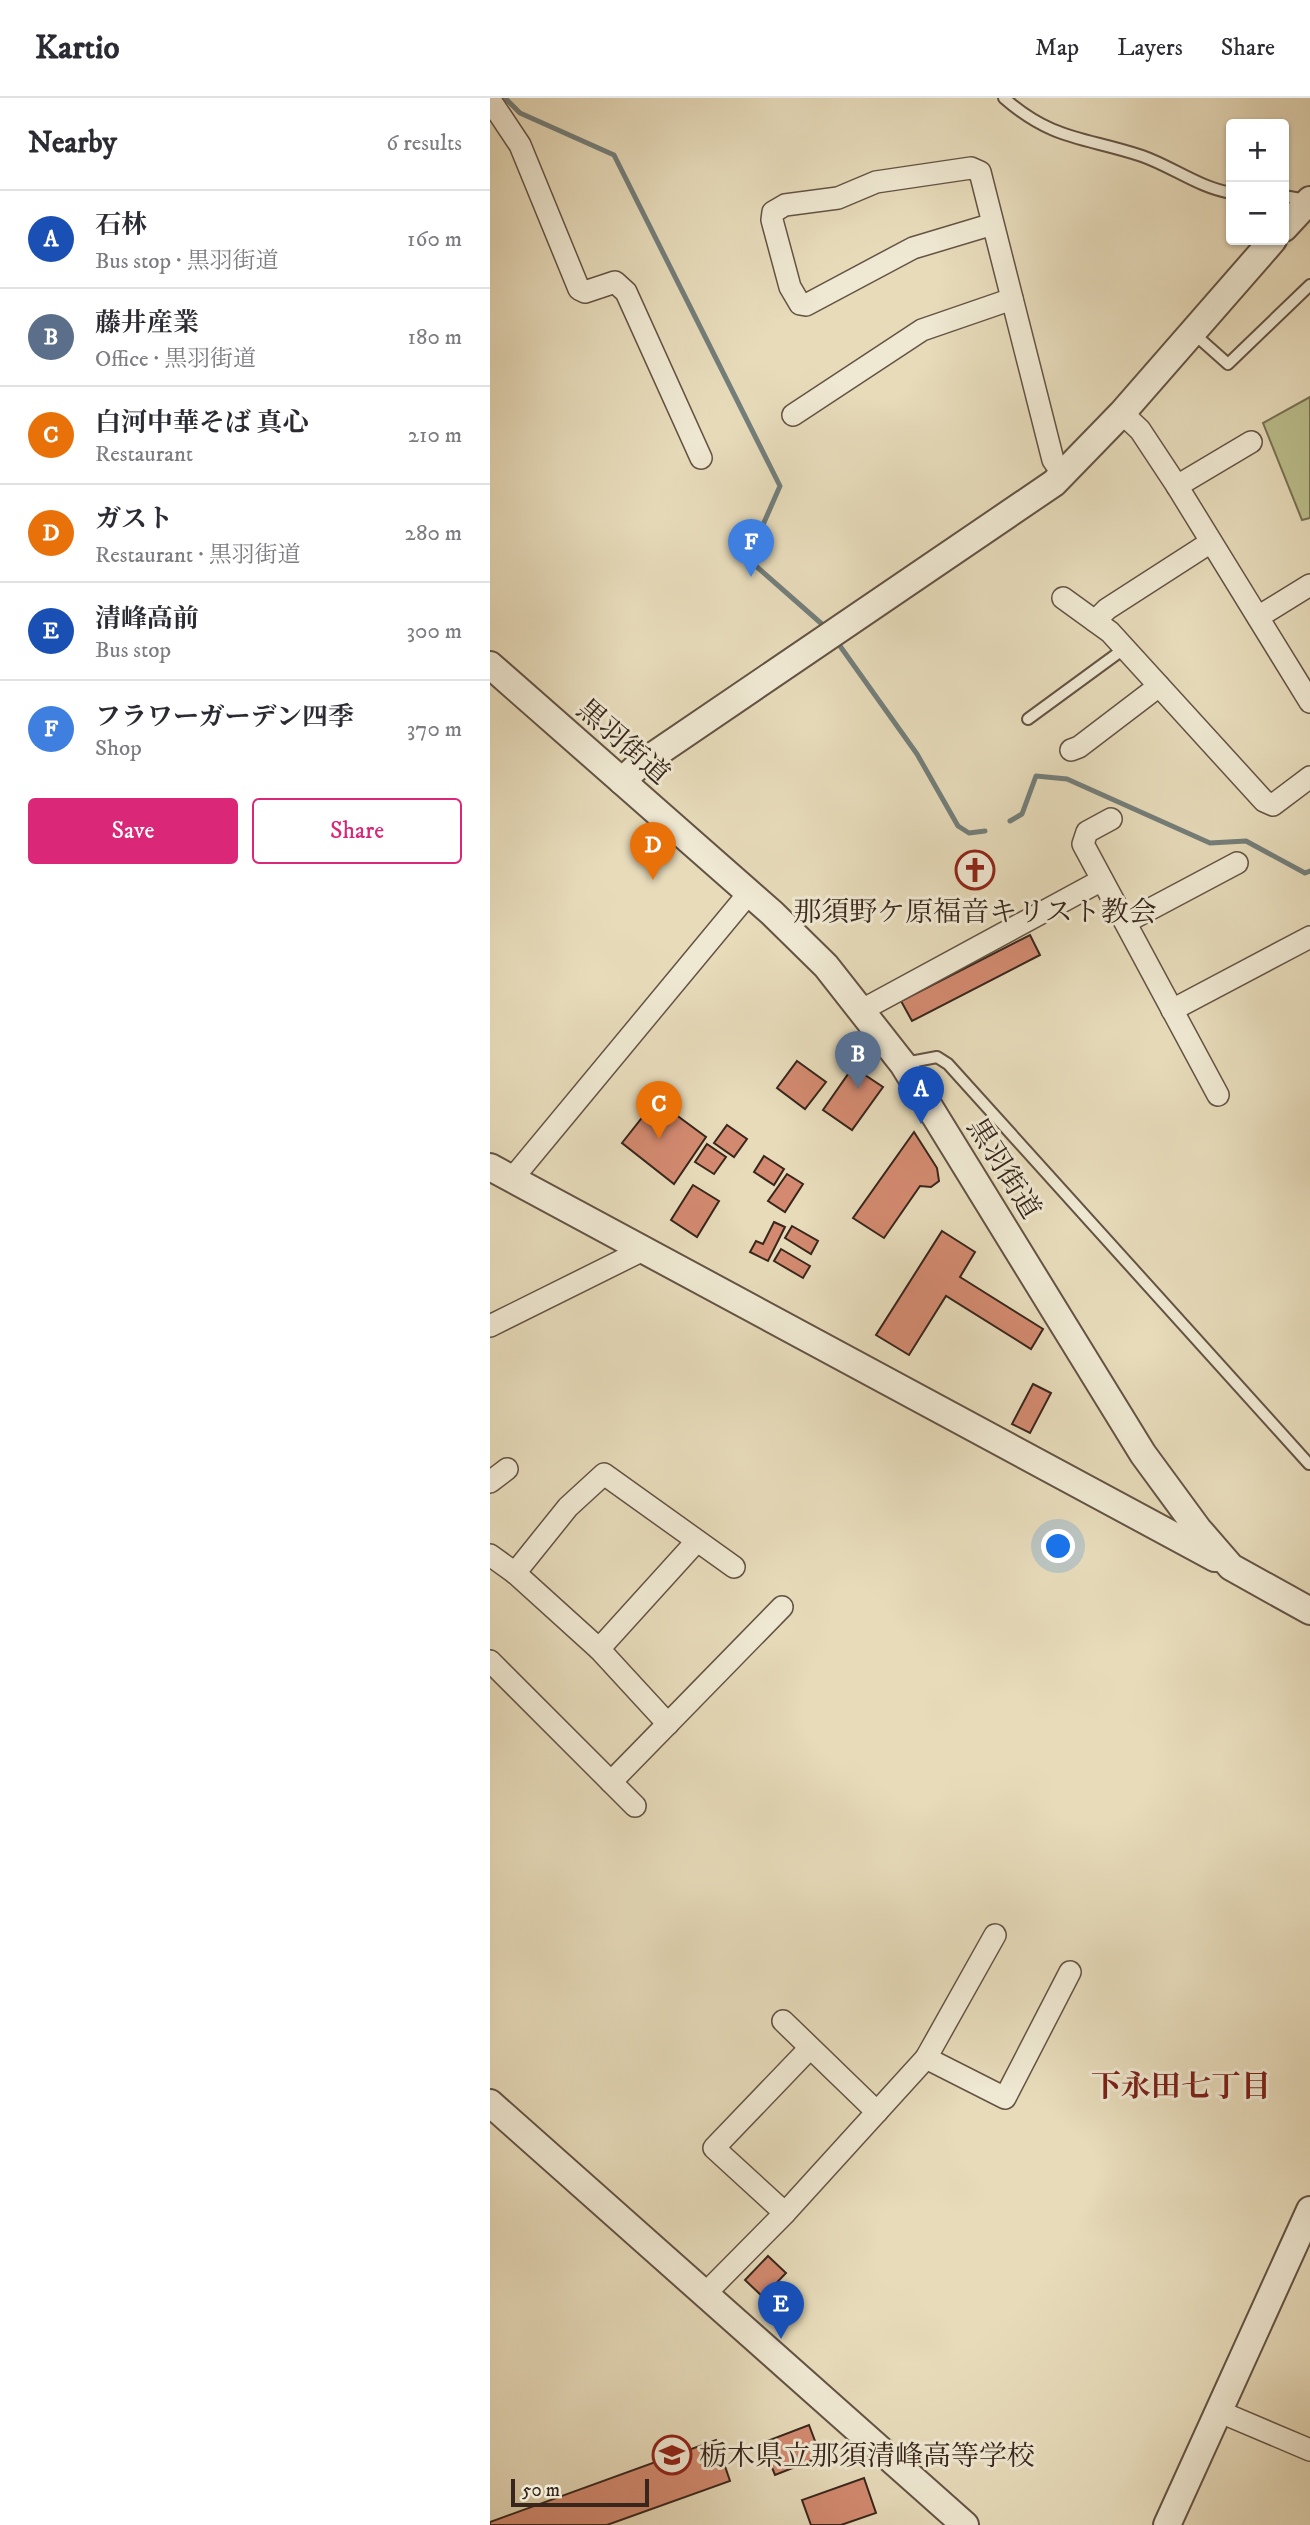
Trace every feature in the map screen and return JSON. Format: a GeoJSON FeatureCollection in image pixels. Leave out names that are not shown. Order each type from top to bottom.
{"type":"FeatureCollection","features":[{"type":"Feature","properties":{"kind":"street"},"geometry":{"type":"LineString","coordinates":[[490,100],[520,145],[579,289],[585,292],[615,282],[626,292],[701,458]]}},
{"type":"Feature","properties":{"kind":"street"},"geometry":{"type":"LineString","coordinates":[[993,225],[913,248],[806,305],[800,304],[790,287],[772,220],[773,212],[785,205],[826,201],[876,182],[971,168],[980,172],[1053,460],[1063,474]]}},
{"type":"Feature","properties":{"kind":"street"},"geometry":{"type":"LineString","coordinates":[[1289,219],[1301,199]]}},
{"type":"Feature","properties":{"kind":"street"},"geometry":{"type":"LineString","coordinates":[[622,781],[638,766],[981,534],[1063,474],[1122,413],[1269,245]]}},
{"type":"Feature","properties":{"kind":"street"},"geometry":{"type":"LineString","coordinates":[[793,415],[922,330],[1012,299]]}},
{"type":"Feature","properties":{"kind":"street"},"geometry":{"type":"LineString","coordinates":[[1122,413],[1140,430],[1177,486],[1310,702]]}},
{"type":"Feature","properties":{"kind":"street"},"geometry":{"type":"LineString","coordinates":[[1177,486],[1251,442]]}},
{"type":"Feature","properties":{"kind":"street"},"geometry":{"type":"LineString","coordinates":[[1095,621],[1107,608],[1211,542]]}},
{"type":"Feature","properties":{"kind":"street"},"geometry":{"type":"LineString","coordinates":[[1258,617],[1310,585]]}},
{"type":"Feature","properties":{"kind":"street"},"geometry":{"type":"LineString","coordinates":[[1063,598],[1095,621],[1125,648],[1264,802],[1273,805],[1310,777]]}},
{"type":"Feature","properties":{"kind":"street","name":"黒羽街道"},"geometry":{"type":"LineString","coordinates":[[490,665],[749,893],[826,965],[903,1064],[1143,1454],[1198,1529],[1231,1567],[1310,1611]]}},
{"type":"Feature","properties":{"kind":"street"},"geometry":{"type":"LineString","coordinates":[[1071,750],[1159,686]]}},
{"type":"Feature","properties":{"kind":"street"},"geometry":{"type":"LineString","coordinates":[[1111,819],[1087,832],[1083,844],[1218,1095]]}},
{"type":"Feature","properties":{"kind":"street"},"geometry":{"type":"LineString","coordinates":[[1126,922],[1237,863]]}},
{"type":"Feature","properties":{"kind":"street"},"geometry":{"type":"LineString","coordinates":[[862,1010],[1102,880]]}},
{"type":"Feature","properties":{"kind":"street"},"geometry":{"type":"LineString","coordinates":[[749,893],[501,1173],[1231,1567]]}},
{"type":"Feature","properties":{"kind":"street"},"geometry":{"type":"LineString","coordinates":[[1172,1010],[1310,937]]}},
{"type":"Feature","properties":{"kind":"street"},"geometry":{"type":"LineString","coordinates":[[490,1326],[645,1249]]}},
{"type":"Feature","properties":{"kind":"street"},"geometry":{"type":"LineString","coordinates":[[490,1482],[507,1469]]}},
{"type":"Feature","properties":{"kind":"street"},"geometry":{"type":"LineString","coordinates":[[515,1573],[569,1507],[604,1474],[734,1567]]}},
{"type":"Feature","properties":{"kind":"street"},"geometry":{"type":"LineString","coordinates":[[599,1649],[696,1542]]}},
{"type":"Feature","properties":{"kind":"street"},"geometry":{"type":"LineString","coordinates":[[490,1555],[515,1573],[599,1649],[668,1724]]}},
{"type":"Feature","properties":{"kind":"street"},"geometry":{"type":"LineString","coordinates":[[611,1782],[782,1607]]}},
{"type":"Feature","properties":{"kind":"street"},"geometry":{"type":"LineString","coordinates":[[490,1661],[635,1806]]}},
{"type":"Feature","properties":{"kind":"street"},"geometry":{"type":"LineString","coordinates":[[705,2294],[785,2213],[926,2058],[995,1935]]}},
{"type":"Feature","properties":{"kind":"street"},"geometry":{"type":"LineString","coordinates":[[926,2058],[1005,2098],[1070,1972]]}},
{"type":"Feature","properties":{"kind":"street"},"geometry":{"type":"LineString","coordinates":[[783,2021],[877,2112]]}},
{"type":"Feature","properties":{"kind":"street"},"geometry":{"type":"LineString","coordinates":[[785,2213],[714,2148],[809,2049]]}},
{"type":"Feature","properties":{"kind":"street"},"geometry":{"type":"LineString","coordinates":[[490,2103],[965,2525]]}},
{"type":"Feature","properties":{"kind":"street"},"geometry":{"type":"LineString","coordinates":[[1167,2525],[1304,2237],[1310,2210]]}},
{"type":"Feature","properties":{"kind":"street"},"geometry":{"type":"LineString","coordinates":[[1219,2411],[1310,2450]]}},
{"type":"Feature","properties":{"kind":"lane"},"geometry":{"type":"LineString","coordinates":[[1004,98],[1052,132],[1142,156],[1195,183],[1226,192]]}},
{"type":"Feature","properties":{"kind":"lane"},"geometry":{"type":"LineString","coordinates":[[1192,332],[1228,364],[1310,285]]}},
{"type":"Feature","properties":{"kind":"lane"},"geometry":{"type":"LineString","coordinates":[[1028,719],[1125,648]]}},
{"type":"Feature","properties":{"kind":"lane"},"geometry":{"type":"LineString","coordinates":[[903,1064],[937,1057],[948,1064],[1309,1464]]}},
{"type":"Feature","properties":{"kind":"green space"},"geometry":{"type":"Polygon","coordinates":[[[1310,397],[1310,518],[1302,520],[1263,423],[1310,397]]]}},
{"type":"Feature","properties":{"kind":"building"},"geometry":{"type":"Polygon","coordinates":[[[1030,935],[1040,955],[912,1021],[901,1001],[1030,935]]]}},
{"type":"Feature","properties":{"kind":"building"},"geometry":{"type":"Polygon","coordinates":[[[797,1061],[826,1082],[805,1109],[777,1088],[797,1061]]]}},
{"type":"Feature","properties":{"kind":"building"},"geometry":{"type":"Polygon","coordinates":[[[853,1067],[883,1087],[852,1130],[823,1110],[853,1067]]]}},
{"type":"Feature","properties":{"kind":"building"},"geometry":{"type":"Polygon","coordinates":[[[656,1100],[706,1137],[674,1184],[622,1143],[656,1100]]]}},
{"type":"Feature","properties":{"kind":"building"},"geometry":{"type":"Polygon","coordinates":[[[727,1125],[747,1139],[734,1157],[714,1143],[727,1125]]]}},
{"type":"Feature","properties":{"kind":"building"},"geometry":{"type":"Polygon","coordinates":[[[914,1132],[937,1168],[939,1181],[931,1187],[920,1186],[884,1238],[853,1218],[914,1132]]]}},
{"type":"Feature","properties":{"kind":"building"},"geometry":{"type":"Polygon","coordinates":[[[707,1144],[726,1157],[714,1174],[695,1162],[707,1144]]]}},
{"type":"Feature","properties":{"kind":"building"},"geometry":{"type":"Polygon","coordinates":[[[764,1156],[784,1169],[774,1185],[754,1172],[764,1156]]]}},
{"type":"Feature","properties":{"kind":"building"},"geometry":{"type":"Polygon","coordinates":[[[787,1174],[803,1184],[785,1212],[768,1201],[787,1174]]]}},
{"type":"Feature","properties":{"kind":"building"},"geometry":{"type":"Polygon","coordinates":[[[693,1185],[719,1201],[697,1237],[671,1220],[693,1185]]]}},
{"type":"Feature","properties":{"kind":"building"},"geometry":{"type":"Polygon","coordinates":[[[774,1222],[785,1227],[768,1261],[750,1252],[756,1241],[763,1244],[774,1222]]]}},
{"type":"Feature","properties":{"kind":"building"},"geometry":{"type":"Polygon","coordinates":[[[792,1226],[818,1241],[811,1254],[785,1238],[792,1226]]]}},
{"type":"Feature","properties":{"kind":"building"},"geometry":{"type":"Polygon","coordinates":[[[942,1231],[975,1252],[960,1277],[1043,1329],[1031,1349],[946,1296],[909,1355],[876,1335],[942,1231]]]}},
{"type":"Feature","properties":{"kind":"building"},"geometry":{"type":"Polygon","coordinates":[[[781,1249],[810,1266],[803,1278],[774,1261],[781,1249]]]}},
{"type":"Feature","properties":{"kind":"building"},"geometry":{"type":"Polygon","coordinates":[[[1033,1384],[1051,1393],[1030,1433],[1012,1424],[1033,1384]]]}},
{"type":"Feature","properties":{"kind":"building"},"geometry":{"type":"Polygon","coordinates":[[[768,2256],[786,2273],[763,2297],[745,2280],[768,2256]]]}},
{"type":"Feature","properties":{"kind":"building"},"geometry":{"type":"Polygon","coordinates":[[[809,2425],[821,2457],[775,2475],[762,2443],[809,2425]]]}},
{"type":"Feature","properties":{"kind":"building"},"geometry":{"type":"Polygon","coordinates":[[[716,2440],[730,2481],[607,2525],[490,2525],[490,2522],[716,2440]]]}},
{"type":"Feature","properties":{"kind":"building"},"geometry":{"type":"Polygon","coordinates":[[[864,2478],[876,2513],[841,2525],[811,2525],[802,2500],[864,2478]]]}},
{"type":"Feature","properties":{"kind":"waterway"},"geometry":{"type":"LineString","coordinates":[[505,98],[520,113],[614,155],[780,486],[748,559],[823,625]]}},
{"type":"Feature","properties":{"kind":"waterway"},"geometry":{"type":"LineString","coordinates":[[840,646],[917,754],[958,826],[969,833],[985,831]]}},
{"type":"Feature","properties":{"kind":"waterway"},"geometry":{"type":"LineString","coordinates":[[1010,821],[1022,814],[1036,776],[1067,779],[1210,843],[1246,841],[1305,873],[1310,871]]}},
{"type":"Feature","properties":{"kind":"place","name":"フラワーガーデン四季"},"geometry":{"type":"Point","coordinates":[751,577]}},
{"type":"Feature","properties":{"kind":"place","name":"那須野ケ原福音キリスト教会"},"geometry":{"type":"Point","coordinates":[975,870]}},
{"type":"Feature","properties":{"kind":"place","name":"ガスト"},"geometry":{"type":"Point","coordinates":[653,880]}},
{"type":"Feature","properties":{"kind":"place","name":"藤井産業"},"geometry":{"type":"Point","coordinates":[858,1089]}},
{"type":"Feature","properties":{"kind":"place","name":"石林"},"geometry":{"type":"Point","coordinates":[921,1124]}},
{"type":"Feature","properties":{"kind":"place","name":"白河中華そば 真心"},"geometry":{"type":"Point","coordinates":[659,1139]}},
{"type":"Feature","properties":{"kind":"place","name":"清峰高前"},"geometry":{"type":"Point","coordinates":[781,2339]}},
{"type":"Feature","properties":{"kind":"place","name":"栃木県立那須清峰高等学校"},"geometry":{"type":"Point","coordinates":[672,2455]}},
{"type":"Feature","properties":{"kind":"district","name":"下永田七丁目"},"geometry":{"type":"Point","coordinates":[1181,2086]}}]}
